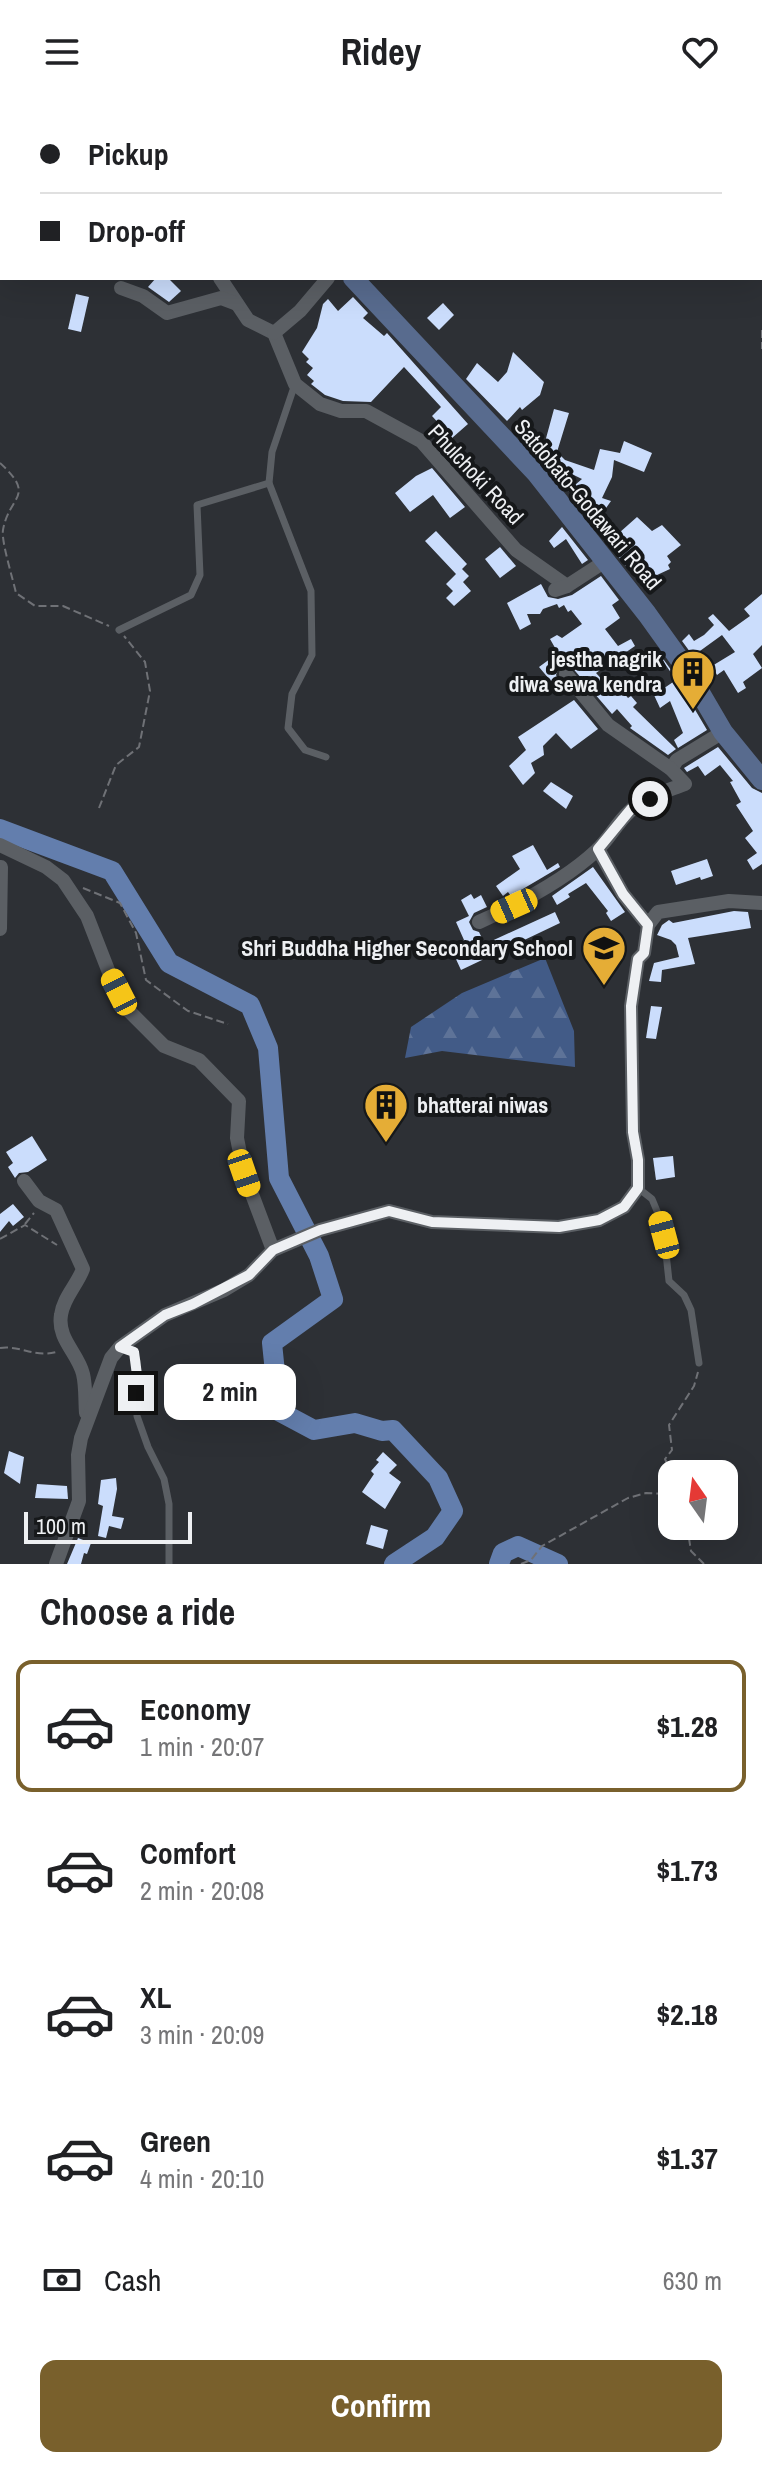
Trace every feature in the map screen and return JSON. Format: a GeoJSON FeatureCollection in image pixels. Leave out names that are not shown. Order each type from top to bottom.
{"type":"FeatureCollection","features":[{"type":"Feature","properties":{"kind":"street"},"geometry":{"type":"LineString","coordinates":[[221,280],[248,320],[274,333],[295,384]]}},
{"type":"Feature","properties":{"kind":"street"},"geometry":{"type":"LineString","coordinates":[[274,333],[300,311],[326,280]]}},
{"type":"Feature","properties":{"kind":"street","name":"Satdobato-Godawari Road"},"geometry":{"type":"LineString","coordinates":[[355,280],[537,474],[607,560],[679,658],[723,732],[762,780]]}},
{"type":"Feature","properties":{"kind":"street"},"geometry":{"type":"LineString","coordinates":[[121,288],[143,296],[167,313],[221,298],[237,304]]}},
{"type":"Feature","properties":{"kind":"street","name":"Phulchoki Road"},"geometry":{"type":"LineString","coordinates":[[295,384],[320,404],[341,411],[366,411],[421,441],[516,550],[561,588],[607,560]]}},
{"type":"Feature","properties":{"kind":"street"},"geometry":{"type":"LineString","coordinates":[[479,922],[514,906],[598,849],[631,809],[659,793],[685,784],[671,769],[608,725],[566,674]]}},
{"type":"Feature","properties":{"kind":"street"},"geometry":{"type":"LineString","coordinates":[[671,769],[677,760],[723,732]]}},
{"type":"Feature","properties":{"kind":"street"},"geometry":{"type":"LineString","coordinates":[[0,845],[46,867],[63,880],[87,916],[127,1009],[164,1046],[199,1060],[239,1101],[237,1138],[244,1173],[273,1250]]}},
{"type":"Feature","properties":{"kind":"street"},"geometry":{"type":"LineString","coordinates":[[598,849],[623,894],[648,925]]}},
{"type":"Feature","properties":{"kind":"street"},"geometry":{"type":"LineString","coordinates":[[0,929],[1,867]]}},
{"type":"Feature","properties":{"kind":"street"},"geometry":{"type":"LineString","coordinates":[[56,1564],[79,1501],[78,1455],[111,1358],[120,1347],[165,1315],[249,1275],[273,1250],[320,1230],[389,1211],[432,1222],[559,1227],[599,1220],[624,1207],[638,1188],[638,1160],[633,1132],[631,1006],[638,959],[644,953],[648,925],[658,912],[729,901],[762,903]]}},
{"type":"Feature","properties":{"kind":"street"},"geometry":{"type":"LineString","coordinates":[[24,1181],[39,1201],[56,1210],[83,1269],[66,1298],[61,1315],[61,1333],[83,1373],[87,1422]]}},
{"type":"Feature","properties":{"kind":"lane"},"geometry":{"type":"LineString","coordinates":[[295,384],[272,452],[269,483],[311,591],[312,655],[292,694],[288,728],[305,750],[326,757]]}},
{"type":"Feature","properties":{"kind":"lane"},"geometry":{"type":"LineString","coordinates":[[119,630],[191,595],[200,575],[197,505],[269,483]]}},
{"type":"Feature","properties":{"kind":"lane"},"geometry":{"type":"LineString","coordinates":[[638,1188],[652,1199],[657,1211],[664,1235],[669,1281],[684,1295],[691,1310],[699,1363]]}},
{"type":"Feature","properties":{"kind":"lane"},"geometry":{"type":"LineString","coordinates":[[120,1347],[134,1352],[137,1416],[164,1479],[169,1504],[169,1564]]}},
{"type":"Feature","properties":{"kind":"path"},"geometry":{"type":"LineString","coordinates":[[418,104],[429,104]]}},
{"type":"Feature","properties":{"kind":"path"},"geometry":{"type":"LineString","coordinates":[[762,330],[762,349]]}},
{"type":"Feature","properties":{"kind":"path"},"geometry":{"type":"LineString","coordinates":[[0,463],[16,478],[19,492],[2,531],[16,593],[35,606],[63,606],[119,630],[145,662],[150,691],[139,747],[116,765],[99,808]]}},
{"type":"Feature","properties":{"kind":"path"},"geometry":{"type":"LineString","coordinates":[[63,880],[120,903],[136,933],[146,980],[188,1011],[228,1024]]}},
{"type":"Feature","properties":{"kind":"path"},"geometry":{"type":"LineString","coordinates":[[0,1239],[25,1225],[39,1201]]}},
{"type":"Feature","properties":{"kind":"path"},"geometry":{"type":"LineString","coordinates":[[25,1225],[79,1258]]}},
{"type":"Feature","properties":{"kind":"path"},"geometry":{"type":"LineString","coordinates":[[0,1348],[11,1346],[33,1355],[51,1354],[69,1347]]}},
{"type":"Feature","properties":{"kind":"path"},"geometry":{"type":"LineString","coordinates":[[665,1460],[672,1450],[669,1425],[694,1386],[699,1363]]}},
{"type":"Feature","properties":{"kind":"path"},"geometry":{"type":"LineString","coordinates":[[521,1564],[531,1560],[542,1546],[628,1498],[658,1493]]}},
{"type":"Feature","properties":{"kind":"path"},"geometry":{"type":"LineString","coordinates":[[689,1540],[691,1551],[704,1564]]}},
{"type":"Feature","properties":{"kind":"green space"},"geometry":{"type":"Polygon","coordinates":[[[545,958],[574,1031],[575,1067],[442,1051],[405,1058],[411,1027],[462,993],[545,958]]]}},
{"type":"Feature","properties":{"kind":"building"},"geometry":{"type":"Polygon","coordinates":[[[154,280],[170,280],[181,291],[169,302],[148,287],[154,280]]]}},
{"type":"Feature","properties":{"kind":"building"},"geometry":{"type":"Polygon","coordinates":[[[76,294],[89,297],[81,332],[68,329],[76,294]]]}},
{"type":"Feature","properties":{"kind":"building"},"geometry":{"type":"Polygon","coordinates":[[[353,297],[368,313],[363,318],[384,336],[387,333],[468,424],[452,438],[432,416],[441,407],[404,367],[371,402],[343,401],[325,395],[311,384],[314,381],[307,375],[313,368],[302,352],[317,328],[323,304],[328,299],[338,311],[353,297]]]}},
{"type":"Feature","properties":{"kind":"building"},"geometry":{"type":"Polygon","coordinates":[[[443,303],[454,315],[439,330],[427,318],[443,303]]]}},
{"type":"Feature","properties":{"kind":"building"},"geometry":{"type":"Polygon","coordinates":[[[513,352],[544,382],[540,395],[522,410],[520,407],[507,421],[466,379],[477,363],[498,382],[507,372],[513,352]]]}},
{"type":"Feature","properties":{"kind":"building"},"geometry":{"type":"Polygon","coordinates":[[[554,409],[569,413],[557,452],[565,460],[594,470],[600,449],[620,453],[624,441],[652,453],[644,472],[614,460],[612,477],[602,498],[611,501],[599,518],[607,528],[614,526],[619,533],[637,517],[652,531],[662,525],[681,545],[667,556],[671,562],[668,565],[670,569],[657,575],[653,584],[644,584],[630,571],[576,503],[578,501],[568,491],[582,479],[551,464],[537,451],[545,442],[554,409]]]}},
{"type":"Feature","properties":{"kind":"building"},"geometry":{"type":"Polygon","coordinates":[[[432,468],[465,507],[450,518],[433,495],[410,512],[395,493],[432,468]]]}},
{"type":"Feature","properties":{"kind":"building"},"geometry":{"type":"Polygon","coordinates":[[[562,527],[588,560],[582,564],[566,539],[554,548],[549,541],[562,527]]]}},
{"type":"Feature","properties":{"kind":"building"},"geometry":{"type":"Polygon","coordinates":[[[436,531],[467,564],[462,569],[469,576],[463,582],[471,591],[454,606],[446,598],[453,591],[446,584],[456,574],[425,541],[436,531]]]}},
{"type":"Feature","properties":{"kind":"building"},"geometry":{"type":"Polygon","coordinates":[[[500,547],[516,566],[500,578],[485,559],[500,547]]]}},
{"type":"Feature","properties":{"kind":"building"},"geometry":{"type":"Polygon","coordinates":[[[601,576],[619,600],[612,605],[620,618],[605,629],[618,646],[631,639],[635,646],[596,673],[617,696],[622,691],[628,698],[631,696],[637,703],[633,707],[676,749],[668,755],[630,728],[632,726],[617,709],[612,714],[570,665],[559,667],[556,675],[559,681],[555,686],[539,667],[558,653],[550,639],[557,635],[562,638],[582,624],[571,610],[568,612],[564,605],[559,608],[557,604],[543,609],[540,614],[527,614],[531,624],[520,630],[507,603],[541,584],[548,597],[558,599],[572,595],[601,576]]]}},
{"type":"Feature","properties":{"kind":"building"},"geometry":{"type":"Polygon","coordinates":[[[762,594],[762,645],[753,654],[762,668],[743,682],[746,688],[738,693],[724,670],[717,675],[712,666],[735,652],[722,635],[693,656],[682,641],[689,634],[694,641],[704,635],[714,625],[708,618],[713,614],[729,631],[750,616],[744,609],[762,594]]]}},
{"type":"Feature","properties":{"kind":"building"},"geometry":{"type":"Polygon","coordinates":[[[656,649],[674,674],[707,730],[678,748],[674,740],[683,733],[670,701],[660,708],[654,695],[676,680],[663,661],[654,666],[648,655],[656,649]]]}},
{"type":"Feature","properties":{"kind":"building"},"geometry":{"type":"Polygon","coordinates":[[[574,700],[598,729],[571,749],[556,733],[543,746],[544,755],[531,763],[535,773],[523,785],[509,766],[526,750],[518,737],[574,700]]]}},
{"type":"Feature","properties":{"kind":"building"},"geometry":{"type":"Polygon","coordinates":[[[718,747],[752,788],[762,793],[762,864],[753,870],[747,860],[757,853],[745,838],[753,831],[736,805],[741,802],[730,782],[733,781],[720,765],[705,776],[698,766],[687,772],[684,768],[718,747]]]}},
{"type":"Feature","properties":{"kind":"building"},"geometry":{"type":"Polygon","coordinates":[[[551,782],[573,796],[566,809],[543,791],[551,782]]]}},
{"type":"Feature","properties":{"kind":"building"},"geometry":{"type":"Polygon","coordinates":[[[533,845],[547,870],[558,863],[560,867],[511,896],[508,892],[503,896],[496,886],[520,869],[512,856],[533,845]]]}},
{"type":"Feature","properties":{"kind":"building"},"geometry":{"type":"Polygon","coordinates":[[[707,859],[713,876],[676,885],[671,871],[707,859]]]}},
{"type":"Feature","properties":{"kind":"building"},"geometry":{"type":"Polygon","coordinates":[[[593,867],[625,912],[611,921],[606,913],[608,911],[586,883],[557,905],[552,896],[593,867]]]}},
{"type":"Feature","properties":{"kind":"building"},"geometry":{"type":"Polygon","coordinates":[[[471,894],[474,899],[481,895],[487,907],[474,913],[469,922],[485,944],[555,912],[560,923],[461,970],[455,957],[464,954],[458,942],[464,940],[456,922],[469,916],[461,900],[471,894]]]}},
{"type":"Feature","properties":{"kind":"building"},"geometry":{"type":"Polygon","coordinates":[[[734,911],[748,912],[751,928],[688,938],[695,964],[662,970],[661,982],[649,981],[654,963],[679,957],[671,940],[657,935],[662,925],[669,920],[673,923],[734,911]]]}},
{"type":"Feature","properties":{"kind":"building"},"geometry":{"type":"Polygon","coordinates":[[[651,1006],[662,1007],[656,1039],[646,1038],[651,1006]]]}},
{"type":"Feature","properties":{"kind":"building"},"geometry":{"type":"Polygon","coordinates":[[[32,1136],[47,1160],[15,1178],[8,1167],[13,1163],[6,1152],[32,1136]]]}},
{"type":"Feature","properties":{"kind":"building"},"geometry":{"type":"Polygon","coordinates":[[[673,1156],[675,1177],[656,1180],[653,1158],[673,1156]]]}},
{"type":"Feature","properties":{"kind":"building"},"geometry":{"type":"Polygon","coordinates":[[[13,1204],[24,1217],[13,1226],[9,1221],[0,1232],[0,1214],[13,1204]]]}},
{"type":"Feature","properties":{"kind":"building"},"geometry":{"type":"Polygon","coordinates":[[[9,1451],[24,1457],[20,1484],[4,1473],[9,1451]]]}},
{"type":"Feature","properties":{"kind":"building"},"geometry":{"type":"Polygon","coordinates":[[[383,1452],[397,1465],[389,1473],[401,1482],[385,1509],[362,1492],[374,1474],[371,1471],[379,1462],[376,1460],[383,1452]]]}},
{"type":"Feature","properties":{"kind":"building"},"geometry":{"type":"Polygon","coordinates":[[[116,1478],[112,1516],[124,1518],[121,1529],[109,1526],[106,1538],[98,1536],[103,1506],[98,1504],[101,1480],[116,1478]]]}},
{"type":"Feature","properties":{"kind":"building"},"geometry":{"type":"Polygon","coordinates":[[[37,1484],[67,1486],[68,1499],[35,1498],[37,1484]]]}},
{"type":"Feature","properties":{"kind":"building"},"geometry":{"type":"Polygon","coordinates":[[[371,1525],[388,1530],[383,1549],[366,1544],[371,1525]]]}},
{"type":"Feature","properties":{"kind":"building"},"geometry":{"type":"Polygon","coordinates":[[[78,1538],[91,1543],[87,1554],[84,1553],[81,1564],[67,1564],[78,1538]]]}},
{"type":"Feature","properties":{"kind":"waterway"},"geometry":{"type":"LineString","coordinates":[[0,829],[112,871],[169,963],[250,1005],[268,1048],[279,1178],[319,1256],[333,1299],[272,1343],[276,1382],[269,1406],[314,1430],[355,1423],[382,1431],[393,1430],[438,1478],[453,1511],[435,1537],[394,1564]]}},
{"type":"Feature","properties":{"kind":"waterway"},"geometry":{"type":"LineString","coordinates":[[499,1564],[503,1553],[518,1546],[558,1564]]}},
{"type":"Feature","properties":{"kind":"place","name":"jestha nagrik diwa sewa kendra"},"geometry":{"type":"Point","coordinates":[693,711]}},
{"type":"Feature","properties":{"kind":"place","name":"Shri Buddha Higher Secondary School"},"geometry":{"type":"Point","coordinates":[604,987]}},
{"type":"Feature","properties":{"kind":"place","name":"bhatterai niwas"},"geometry":{"type":"Point","coordinates":[386,1144]}},
{"type":"Feature","properties":{"kind":"route"},"geometry":{"type":"LineString","coordinates":[[136,1393],[137,1361],[134,1352],[120,1347],[165,1315],[224,1290],[249,1275],[273,1250],[320,1230],[389,1211],[432,1222],[559,1227],[599,1220],[624,1207],[638,1188],[638,1160],[633,1132],[631,1006],[638,959],[644,953],[648,925],[623,894],[598,849],[631,809],[650,799]]}}]}
